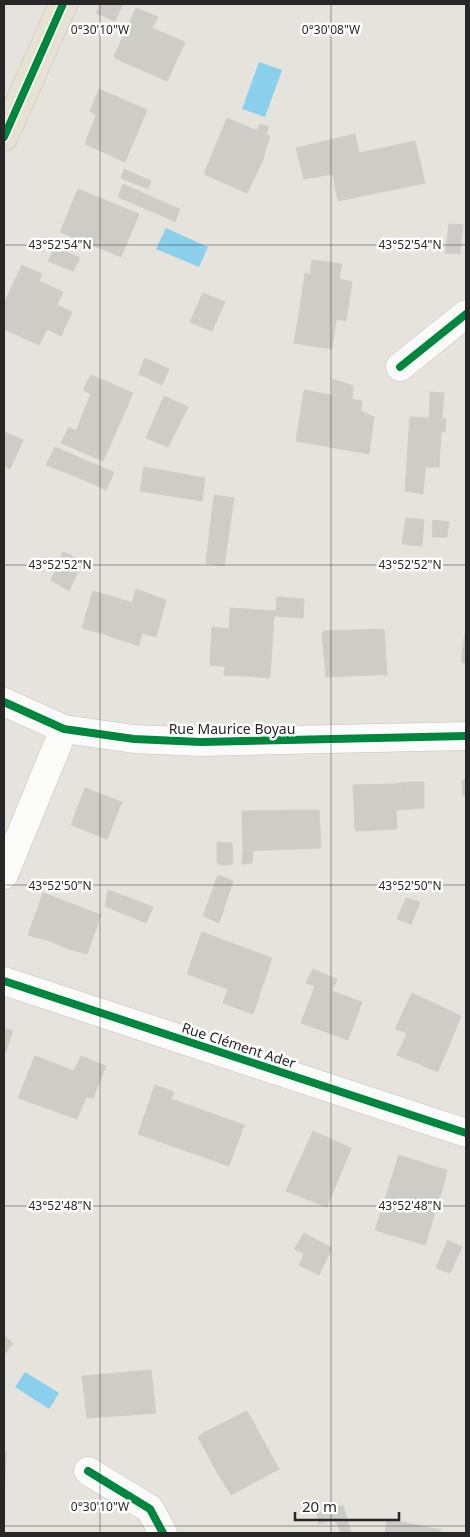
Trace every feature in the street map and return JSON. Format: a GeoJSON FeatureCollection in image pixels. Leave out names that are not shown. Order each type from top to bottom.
{"type":"FeatureCollection","features":[{"type":"Feature","properties":{"kind":"main road"},"geometry":{"type":"LineString","coordinates":[[4,137],[63,4]]}},
{"type":"Feature","properties":{"kind":"street"},"geometry":{"type":"LineString","coordinates":[[400,367],[466,314]]}},
{"type":"Feature","properties":{"kind":"street","name":"Rue Maurice Boyau"},"geometry":{"type":"LineString","coordinates":[[4,702],[64,730],[134,739],[201,742],[466,736]]}},
{"type":"Feature","properties":{"kind":"street"},"geometry":{"type":"LineString","coordinates":[[4,876],[64,730]]}},
{"type":"Feature","properties":{"kind":"street","name":"Rue Clément Ader"},"geometry":{"type":"LineString","coordinates":[[4,981],[466,1133]]}},
{"type":"Feature","properties":{"kind":"street"},"geometry":{"type":"LineString","coordinates":[[88,1471],[150,1509],[163,1533]]}},
{"type":"Feature","properties":{"kind":"water"},"geometry":{"type":"Polygon","coordinates":[[[259,62],[282,70],[265,117],[242,109],[259,62]]]}},
{"type":"Feature","properties":{"kind":"water"},"geometry":{"type":"Polygon","coordinates":[[[166,228],[208,247],[199,267],[156,249],[166,228]]]}},
{"type":"Feature","properties":{"kind":"water"},"geometry":{"type":"Polygon","coordinates":[[[25,1372],[59,1393],[49,1409],[15,1387],[25,1372]]]}},
{"type":"Feature","properties":{"kind":"building"},"geometry":{"type":"Polygon","coordinates":[[[100,4],[123,4],[115,21],[96,13],[100,4]]]}},
{"type":"Feature","properties":{"kind":"building"},"geometry":{"type":"Polygon","coordinates":[[[136,8],[158,17],[152,28],[185,42],[167,81],[123,62],[138,24],[130,21],[136,8]]]}},
{"type":"Feature","properties":{"kind":"building"},"geometry":{"type":"Polygon","coordinates":[[[130,21],[138,24],[123,62],[114,57],[130,21]]]}},
{"type":"Feature","properties":{"kind":"building"},"geometry":{"type":"Polygon","coordinates":[[[99,89],[147,110],[125,162],[85,144],[96,115],[90,111],[99,89]]]}},
{"type":"Feature","properties":{"kind":"building"},"geometry":{"type":"Polygon","coordinates":[[[227,118],[270,136],[262,162],[247,193],[204,174],[227,118]]]}},
{"type":"Feature","properties":{"kind":"building"},"geometry":{"type":"Polygon","coordinates":[[[260,124],[269,127],[266,134],[257,130],[260,124]]]}},
{"type":"Feature","properties":{"kind":"building"},"geometry":{"type":"Polygon","coordinates":[[[355,134],[359,153],[415,141],[425,183],[381,192],[380,188],[337,197],[333,174],[304,179],[296,148],[355,134]]]}},
{"type":"Feature","properties":{"kind":"building"},"geometry":{"type":"Polygon","coordinates":[[[124,169],[151,181],[148,189],[121,178],[124,169]]]}},
{"type":"Feature","properties":{"kind":"building"},"geometry":{"type":"Polygon","coordinates":[[[123,184],[163,202],[158,214],[118,197],[123,184]]]}},
{"type":"Feature","properties":{"kind":"building"},"geometry":{"type":"Polygon","coordinates":[[[380,188],[381,192],[338,201],[337,197],[380,188]]]}},
{"type":"Feature","properties":{"kind":"building"},"geometry":{"type":"Polygon","coordinates":[[[78,189],[139,214],[121,257],[60,232],[78,189]]]}},
{"type":"Feature","properties":{"kind":"building"},"geometry":{"type":"Polygon","coordinates":[[[163,202],[180,209],[175,222],[158,214],[163,202]]]}},
{"type":"Feature","properties":{"kind":"building"},"geometry":{"type":"Polygon","coordinates":[[[449,224],[463,225],[460,254],[445,253],[449,224]]]}},
{"type":"Feature","properties":{"kind":"building"},"geometry":{"type":"Polygon","coordinates":[[[55,247],[80,258],[73,271],[48,261],[55,247]]]}},
{"type":"Feature","properties":{"kind":"building"},"geometry":{"type":"Polygon","coordinates":[[[312,260],[342,264],[339,279],[352,282],[346,321],[336,319],[332,349],[294,343],[299,314],[314,316],[319,277],[310,275],[312,260]]]}},
{"type":"Feature","properties":{"kind":"building"},"geometry":{"type":"Polygon","coordinates":[[[22,265],[42,274],[39,281],[63,292],[57,305],[72,312],[61,336],[47,329],[39,345],[4,329],[4,309],[9,311],[20,287],[13,284],[22,265]]]}},
{"type":"Feature","properties":{"kind":"building"},"geometry":{"type":"Polygon","coordinates":[[[305,273],[319,277],[314,316],[299,314],[305,273]]]}},
{"type":"Feature","properties":{"kind":"building"},"geometry":{"type":"Polygon","coordinates":[[[13,284],[20,287],[9,311],[4,309],[4,304],[13,284]]]}},
{"type":"Feature","properties":{"kind":"building"},"geometry":{"type":"Polygon","coordinates":[[[203,293],[225,302],[212,331],[190,322],[203,293]]]}},
{"type":"Feature","properties":{"kind":"building"},"geometry":{"type":"Polygon","coordinates":[[[145,358],[169,369],[162,385],[139,374],[145,358]]]}},
{"type":"Feature","properties":{"kind":"building"},"geometry":{"type":"Polygon","coordinates":[[[91,375],[133,393],[103,461],[61,443],[69,427],[76,431],[91,394],[83,390],[91,375]]]}},
{"type":"Feature","properties":{"kind":"building"},"geometry":{"type":"Polygon","coordinates":[[[333,379],[353,386],[352,399],[332,396],[333,379]]]}},
{"type":"Feature","properties":{"kind":"building"},"geometry":{"type":"Polygon","coordinates":[[[304,390],[362,401],[361,411],[374,417],[369,454],[296,441],[304,390]]]}},
{"type":"Feature","properties":{"kind":"building"},"geometry":{"type":"Polygon","coordinates":[[[430,392],[444,393],[442,419],[429,418],[430,392]]]}},
{"type":"Feature","properties":{"kind":"building"},"geometry":{"type":"Polygon","coordinates":[[[164,396],[188,407],[168,447],[146,438],[164,396]]]}},
{"type":"Feature","properties":{"kind":"building"},"geometry":{"type":"Polygon","coordinates":[[[410,417],[429,418],[423,494],[405,491],[410,417]]]}},
{"type":"Feature","properties":{"kind":"building"},"geometry":{"type":"Polygon","coordinates":[[[429,418],[446,419],[445,432],[441,432],[439,467],[425,467],[429,418]]]}},
{"type":"Feature","properties":{"kind":"building"},"geometry":{"type":"Polygon","coordinates":[[[4,432],[23,440],[10,469],[4,466],[4,432]]]}},
{"type":"Feature","properties":{"kind":"building"},"geometry":{"type":"Polygon","coordinates":[[[55,447],[82,459],[75,476],[46,465],[55,447]]]}},
{"type":"Feature","properties":{"kind":"building"},"geometry":{"type":"Polygon","coordinates":[[[82,459],[114,472],[106,490],[75,476],[82,459]]]}},
{"type":"Feature","properties":{"kind":"building"},"geometry":{"type":"Polygon","coordinates":[[[144,467],[205,478],[202,501],[140,491],[144,467]]]}},
{"type":"Feature","properties":{"kind":"building"},"geometry":{"type":"Polygon","coordinates":[[[214,495],[234,498],[224,566],[206,563],[214,495]]]}},
{"type":"Feature","properties":{"kind":"building"},"geometry":{"type":"Polygon","coordinates":[[[406,518],[424,520],[422,546],[402,544],[406,518]]]}},
{"type":"Feature","properties":{"kind":"building"},"geometry":{"type":"Polygon","coordinates":[[[433,520],[449,522],[447,537],[432,537],[433,520]]]}},
{"type":"Feature","properties":{"kind":"building"},"geometry":{"type":"Polygon","coordinates":[[[63,552],[83,561],[69,591],[51,580],[63,552]]]}},
{"type":"Feature","properties":{"kind":"building"},"geometry":{"type":"Polygon","coordinates":[[[136,589],[147,593],[143,606],[132,603],[136,589]]]}},
{"type":"Feature","properties":{"kind":"building"},"geometry":{"type":"Polygon","coordinates":[[[93,591],[143,606],[147,593],[166,600],[156,637],[142,633],[141,638],[107,627],[103,634],[82,628],[93,591]]]}},
{"type":"Feature","properties":{"kind":"building"},"geometry":{"type":"Polygon","coordinates":[[[277,597],[304,599],[303,618],[274,616],[270,678],[244,676],[244,668],[210,665],[212,627],[229,629],[230,608],[276,611],[277,597]]]}},
{"type":"Feature","properties":{"kind":"building"},"geometry":{"type":"Polygon","coordinates":[[[107,627],[141,638],[139,646],[103,634],[107,627]]]}},
{"type":"Feature","properties":{"kind":"building"},"geometry":{"type":"Polygon","coordinates":[[[384,629],[387,675],[373,675],[374,669],[347,668],[347,676],[326,677],[322,634],[324,631],[384,629]]]}},
{"type":"Feature","properties":{"kind":"building"},"geometry":{"type":"Polygon","coordinates":[[[466,633],[466,663],[461,662],[466,633]]]}},
{"type":"Feature","properties":{"kind":"building"},"geometry":{"type":"Polygon","coordinates":[[[225,667],[244,668],[244,676],[224,675],[225,667]]]}},
{"type":"Feature","properties":{"kind":"building"},"geometry":{"type":"Polygon","coordinates":[[[347,668],[374,669],[373,675],[347,676],[347,668]]]}},
{"type":"Feature","properties":{"kind":"building"},"geometry":{"type":"Polygon","coordinates":[[[465,778],[466,795],[463,795],[462,781],[465,778]]]}},
{"type":"Feature","properties":{"kind":"building"},"geometry":{"type":"Polygon","coordinates":[[[407,782],[424,782],[424,808],[396,810],[397,829],[355,831],[353,785],[394,784],[394,793],[407,794],[407,782]]]}},
{"type":"Feature","properties":{"kind":"building"},"geometry":{"type":"Polygon","coordinates":[[[407,782],[407,794],[394,793],[394,784],[407,782]]]}},
{"type":"Feature","properties":{"kind":"building"},"geometry":{"type":"Polygon","coordinates":[[[85,788],[122,802],[107,839],[71,825],[85,788]]]}},
{"type":"Feature","properties":{"kind":"building"},"geometry":{"type":"Polygon","coordinates":[[[319,810],[321,848],[243,851],[242,811],[319,810]]]}},
{"type":"Feature","properties":{"kind":"building"},"geometry":{"type":"Polygon","coordinates":[[[217,842],[232,843],[233,864],[220,865],[217,863],[217,842]]]}},
{"type":"Feature","properties":{"kind":"building"},"geometry":{"type":"Polygon","coordinates":[[[243,851],[253,851],[252,863],[242,864],[243,851]]]}},
{"type":"Feature","properties":{"kind":"building"},"geometry":{"type":"Polygon","coordinates":[[[218,875],[233,881],[219,923],[203,916],[218,875]]]}},
{"type":"Feature","properties":{"kind":"building"},"geometry":{"type":"Polygon","coordinates":[[[108,890],[153,907],[146,923],[105,906],[108,890]]]}},
{"type":"Feature","properties":{"kind":"building"},"geometry":{"type":"Polygon","coordinates":[[[43,893],[101,915],[87,954],[69,949],[72,942],[50,934],[47,940],[28,935],[43,893]]]}},
{"type":"Feature","properties":{"kind":"building"},"geometry":{"type":"Polygon","coordinates":[[[406,898],[420,902],[411,924],[397,919],[406,898]]]}},
{"type":"Feature","properties":{"kind":"building"},"geometry":{"type":"Polygon","coordinates":[[[202,932],[272,958],[253,1014],[234,1007],[238,993],[187,974],[202,932]]]}},
{"type":"Feature","properties":{"kind":"building"},"geometry":{"type":"Polygon","coordinates":[[[50,934],[72,942],[69,949],[47,940],[50,934]]]}},
{"type":"Feature","properties":{"kind":"building"},"geometry":{"type":"Polygon","coordinates":[[[313,969],[337,979],[332,991],[362,1002],[348,1040],[301,1023],[315,986],[306,983],[313,969]]]}},
{"type":"Feature","properties":{"kind":"building"},"geometry":{"type":"Polygon","coordinates":[[[228,990],[238,993],[234,1007],[223,1003],[228,990]]]}},
{"type":"Feature","properties":{"kind":"building"},"geometry":{"type":"Polygon","coordinates":[[[412,993],[461,1016],[438,1072],[410,1060],[413,1055],[400,1049],[407,1033],[395,1029],[412,993]]]}},
{"type":"Feature","properties":{"kind":"building"},"geometry":{"type":"Polygon","coordinates":[[[4,1028],[13,1031],[4,1056],[4,1028]]]}},
{"type":"Feature","properties":{"kind":"building"},"geometry":{"type":"Polygon","coordinates":[[[400,1049],[413,1055],[410,1060],[397,1055],[400,1049]]]}},
{"type":"Feature","properties":{"kind":"building"},"geometry":{"type":"Polygon","coordinates":[[[35,1056],[74,1071],[81,1056],[106,1066],[93,1098],[86,1097],[77,1119],[18,1098],[35,1056]]]}},
{"type":"Feature","properties":{"kind":"building"},"geometry":{"type":"Polygon","coordinates":[[[155,1085],[174,1092],[171,1099],[244,1125],[229,1166],[138,1134],[155,1085]]]}},
{"type":"Feature","properties":{"kind":"building"},"geometry":{"type":"Polygon","coordinates":[[[313,1131],[351,1148],[327,1207],[286,1191],[313,1131]]]}},
{"type":"Feature","properties":{"kind":"building"},"geometry":{"type":"Polygon","coordinates":[[[399,1155],[433,1166],[428,1182],[443,1187],[425,1245],[375,1230],[399,1155]]]}},
{"type":"Feature","properties":{"kind":"building"},"geometry":{"type":"Polygon","coordinates":[[[433,1166],[447,1170],[443,1187],[428,1182],[433,1166]]]}},
{"type":"Feature","properties":{"kind":"building"},"geometry":{"type":"Polygon","coordinates":[[[304,1233],[332,1248],[319,1275],[299,1265],[304,1254],[294,1249],[304,1233]]]}},
{"type":"Feature","properties":{"kind":"building"},"geometry":{"type":"Polygon","coordinates":[[[448,1240],[462,1247],[450,1273],[436,1268],[448,1240]]]}},
{"type":"Feature","properties":{"kind":"building"},"geometry":{"type":"Polygon","coordinates":[[[4,1336],[13,1343],[4,1355],[4,1336]]]}},
{"type":"Feature","properties":{"kind":"building"},"geometry":{"type":"Polygon","coordinates":[[[151,1370],[156,1413],[87,1418],[82,1376],[151,1370]]]}},
{"type":"Feature","properties":{"kind":"building"},"geometry":{"type":"Polygon","coordinates":[[[247,1411],[279,1469],[231,1495],[218,1474],[223,1471],[203,1433],[247,1411]]]}},
{"type":"Feature","properties":{"kind":"building"},"geometry":{"type":"Polygon","coordinates":[[[203,1433],[223,1471],[218,1474],[198,1437],[203,1433]]]}},
{"type":"Feature","properties":{"kind":"building"},"geometry":{"type":"Polygon","coordinates":[[[4,1451],[6,1451],[4,1512],[4,1451]]]}},
{"type":"Feature","properties":{"kind":"building"},"geometry":{"type":"Polygon","coordinates":[[[343,1505],[351,1533],[341,1533],[337,1523],[332,1520],[319,1524],[317,1514],[343,1505]]]}},
{"type":"Feature","properties":{"kind":"building"},"geometry":{"type":"Polygon","coordinates":[[[387,1519],[441,1530],[440,1533],[385,1533],[387,1519]]]}},
{"type":"Feature","properties":{"kind":"cycle path"},"geometry":{"type":"LineString","coordinates":[[4,137],[63,4]]}},
{"type":"Feature","properties":{"kind":"cycle path"},"geometry":{"type":"LineString","coordinates":[[400,367],[466,314]]}},
{"type":"Feature","properties":{"kind":"cycle path"},"geometry":{"type":"LineString","coordinates":[[4,702],[64,729],[134,739],[201,742],[466,736]]}},
{"type":"Feature","properties":{"kind":"cycle path"},"geometry":{"type":"LineString","coordinates":[[4,981],[466,1133]]}},
{"type":"Feature","properties":{"kind":"cycle path"},"geometry":{"type":"LineString","coordinates":[[88,1471],[150,1509],[163,1533]]}}]}
